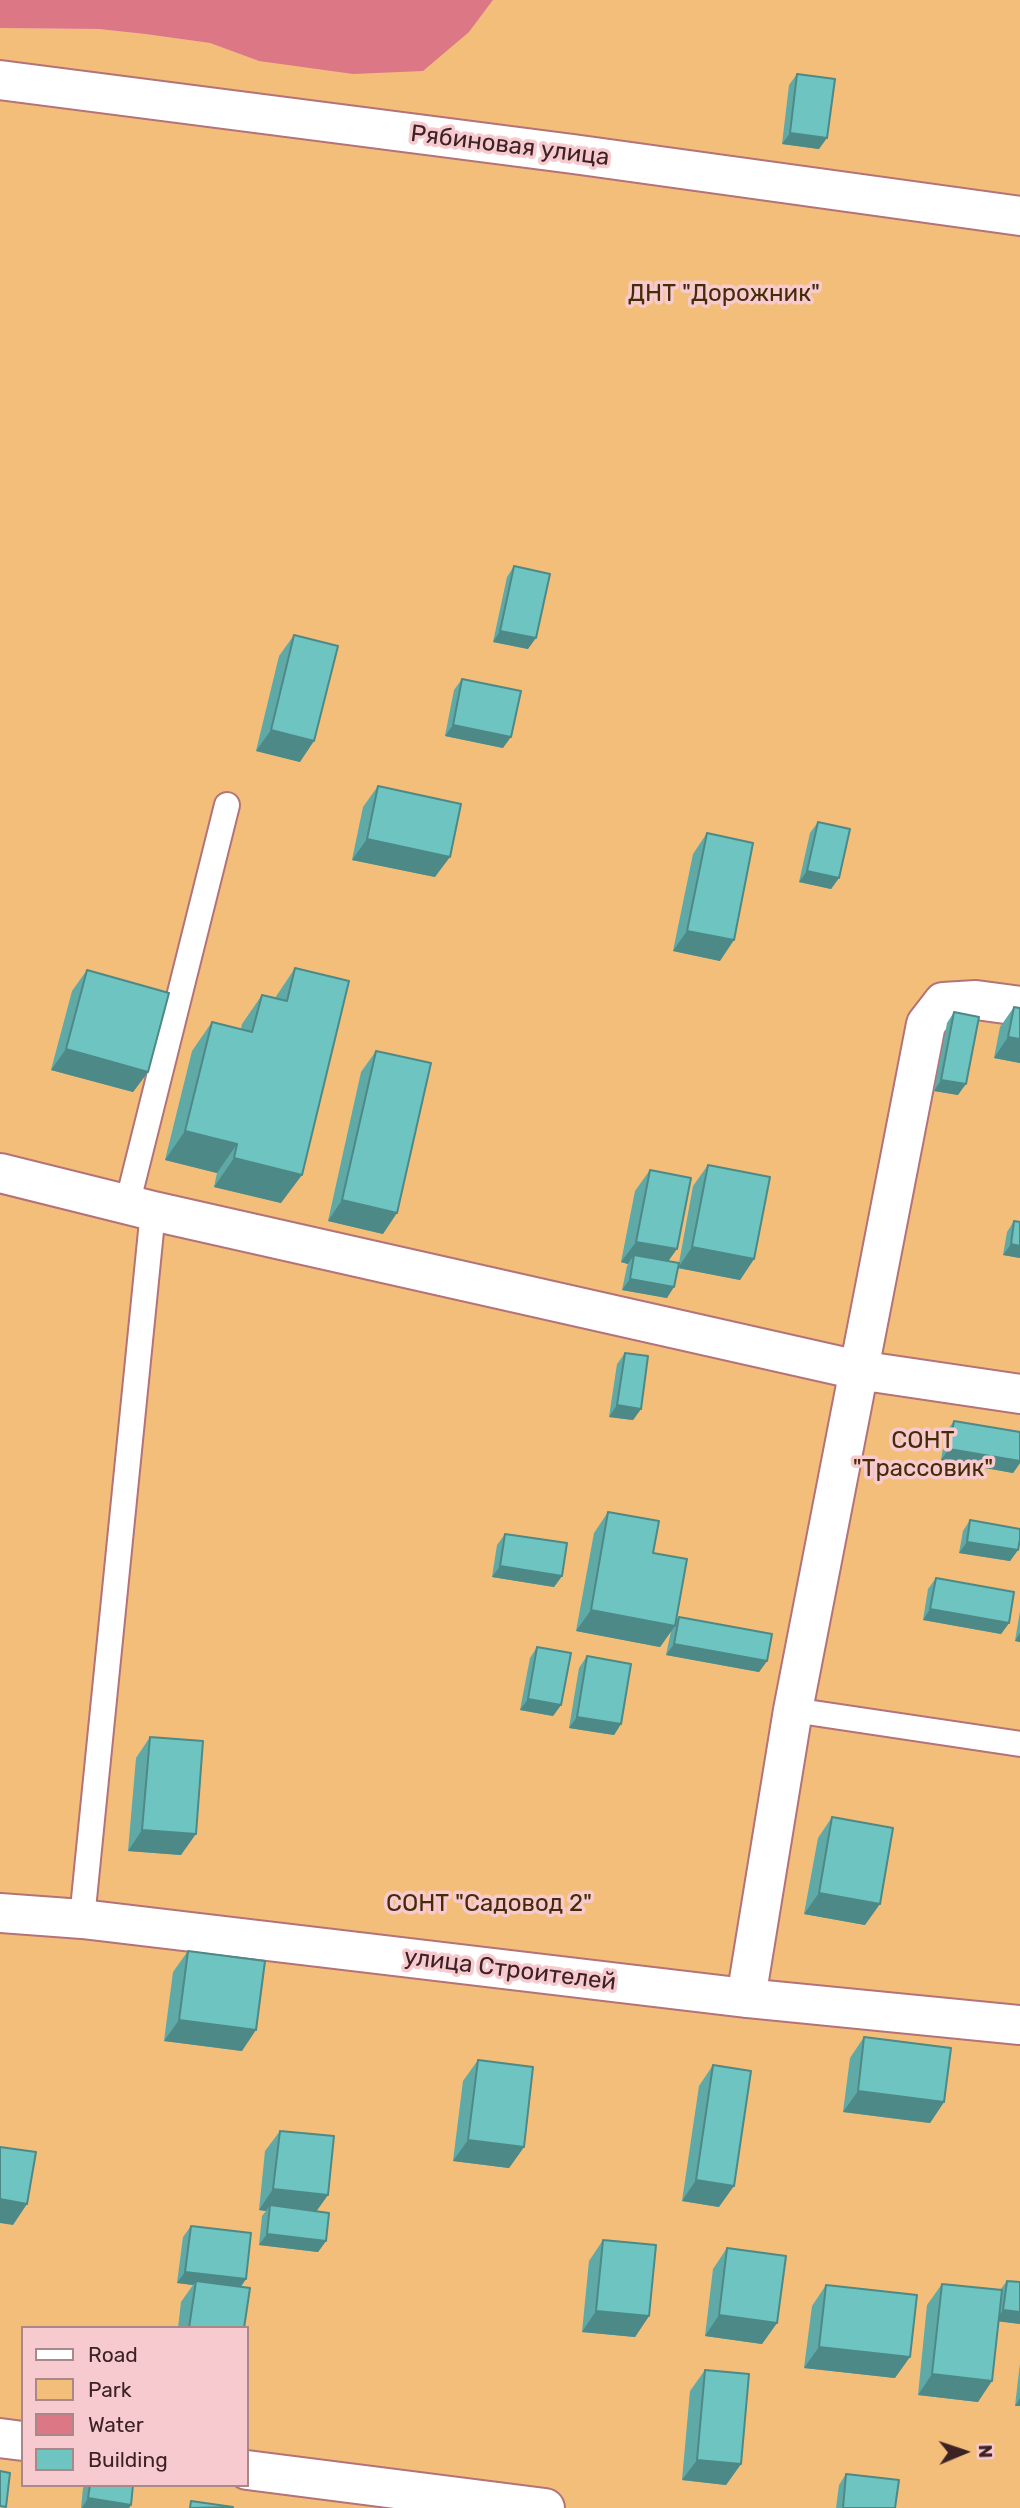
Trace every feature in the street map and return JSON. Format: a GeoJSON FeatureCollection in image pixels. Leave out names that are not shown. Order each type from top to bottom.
{"type":"FeatureCollection","features":[{"type":"Feature","properties":{"kind":"street","name":"Рябиновая улица"},"geometry":{"type":"LineString","coordinates":[[0,80],[587,156],[1020,216]]}},
{"type":"Feature","properties":{"kind":"street"},"geometry":{"type":"LineString","coordinates":[[746,1998],[793,1710],[926,1024],[943,1002],[976,1000],[1020,1006]]}},
{"type":"Feature","properties":{"kind":"street"},"geometry":{"type":"LineString","coordinates":[[0,1173],[140,1208],[858,1370],[1020,1394]]}},
{"type":"Feature","properties":{"kind":"street","name":"улица Строителей"},"geometry":{"type":"LineString","coordinates":[[0,1913],[82,1919],[746,1998],[1020,2025]]}},
{"type":"Feature","properties":{"kind":"street"},"geometry":{"type":"LineString","coordinates":[[0,2438],[21,2441]]}},
{"type":"Feature","properties":{"kind":"street"},"geometry":{"type":"LineString","coordinates":[[248,2470],[545,2508]]}},
{"type":"Feature","properties":{"kind":"lane"},"geometry":{"type":"LineString","coordinates":[[82,1919],[140,1208],[227,805]]}},
{"type":"Feature","properties":{"kind":"lane"},"geometry":{"type":"LineString","coordinates":[[793,1710],[1020,1744]]}},
{"type":"Feature","properties":{"kind":"green space","name":"СОНТ \"Садовод 2\""},"geometry":{"type":"Polygon","coordinates":[[[493,0],[1020,0],[1020,2508],[0,2508],[0,28],[99,29],[145,34],[210,43],[259,61],[469,32],[493,0]]]}},
{"type":"Feature","properties":{"kind":"water"},"geometry":{"type":"Polygon","coordinates":[[[0,0],[493,0],[469,32],[423,71],[353,74],[259,61],[210,43],[145,34],[99,29],[0,28],[0,0]]]}},
{"type":"Feature","properties":{"kind":"building"},"geometry":{"type":"Polygon","coordinates":[[[797,74],[835,79],[827,138],[790,133],[797,74]]]}},
{"type":"Feature","properties":{"kind":"building"},"geometry":{"type":"Polygon","coordinates":[[[514,566],[550,574],[536,638],[500,631],[514,566]]]}},
{"type":"Feature","properties":{"kind":"building"},"geometry":{"type":"Polygon","coordinates":[[[294,635],[338,646],[314,741],[271,730],[294,635]]]}},
{"type":"Feature","properties":{"kind":"building"},"geometry":{"type":"Polygon","coordinates":[[[462,679],[521,691],[511,737],[453,725],[462,679]]]}},
{"type":"Feature","properties":{"kind":"building"},"geometry":{"type":"Polygon","coordinates":[[[378,786],[461,804],[450,857],[367,839],[378,786]]]}},
{"type":"Feature","properties":{"kind":"building"},"geometry":{"type":"Polygon","coordinates":[[[818,822],[850,829],[839,878],[807,871],[818,822]]]}},
{"type":"Feature","properties":{"kind":"building"},"geometry":{"type":"Polygon","coordinates":[[[707,833],[753,843],[734,940],[687,931],[707,833]]]}},
{"type":"Feature","properties":{"kind":"building"},"geometry":{"type":"Polygon","coordinates":[[[295,968],[349,981],[302,1175],[234,1158],[237,1144],[185,1131],[212,1022],[252,1032],[262,995],[287,1001],[295,968]]]}},
{"type":"Feature","properties":{"kind":"building"},"geometry":{"type":"Polygon","coordinates":[[[87,970],[169,993],[148,1072],[66,1049],[87,970]]]}},
{"type":"Feature","properties":{"kind":"building"},"geometry":{"type":"Polygon","coordinates":[[[1014,1007],[1020,1008],[1020,1039],[1008,1037],[1014,1007]]]}},
{"type":"Feature","properties":{"kind":"building"},"geometry":{"type":"Polygon","coordinates":[[[954,1012],[979,1017],[966,1084],[941,1080],[954,1012]]]}},
{"type":"Feature","properties":{"kind":"building"},"geometry":{"type":"Polygon","coordinates":[[[376,1051],[431,1063],[397,1213],[342,1200],[376,1051]]]}},
{"type":"Feature","properties":{"kind":"building"},"geometry":{"type":"Polygon","coordinates":[[[708,1165],[770,1177],[754,1259],[692,1247],[708,1165]]]}},
{"type":"Feature","properties":{"kind":"building"},"geometry":{"type":"Polygon","coordinates":[[[650,1170],[691,1178],[677,1249],[636,1242],[650,1170]]]}},
{"type":"Feature","properties":{"kind":"building"},"geometry":{"type":"Polygon","coordinates":[[[1014,1221],[1020,1222],[1020,1246],[1011,1244],[1014,1221]]]}},
{"type":"Feature","properties":{"kind":"building"},"geometry":{"type":"Polygon","coordinates":[[[634,1255],[679,1263],[674,1287],[630,1279],[634,1255]]]}},
{"type":"Feature","properties":{"kind":"building"},"geometry":{"type":"Polygon","coordinates":[[[625,1353],[648,1356],[641,1409],[617,1405],[625,1353]]]}},
{"type":"Feature","properties":{"kind":"building"},"geometry":{"type":"Polygon","coordinates":[[[954,1421],[1020,1432],[1020,1461],[949,1449],[954,1421]]]}},
{"type":"Feature","properties":{"kind":"building"},"geometry":{"type":"Polygon","coordinates":[[[608,1512],[659,1521],[653,1553],[687,1559],[675,1626],[591,1610],[608,1512]]]}},
{"type":"Feature","properties":{"kind":"building"},"geometry":{"type":"Polygon","coordinates":[[[970,1520],[1020,1529],[1018,1550],[967,1542],[970,1520]]]}},
{"type":"Feature","properties":{"kind":"building"},"geometry":{"type":"Polygon","coordinates":[[[505,1534],[567,1543],[562,1576],[500,1566],[505,1534]]]}},
{"type":"Feature","properties":{"kind":"building"},"geometry":{"type":"Polygon","coordinates":[[[936,1578],[1014,1592],[1009,1623],[930,1609],[936,1578]]]}},
{"type":"Feature","properties":{"kind":"building"},"geometry":{"type":"Polygon","coordinates":[[[679,1617],[772,1634],[767,1661],[674,1644],[679,1617]]]}},
{"type":"Feature","properties":{"kind":"building"},"geometry":{"type":"Polygon","coordinates":[[[537,1647],[571,1653],[561,1705],[528,1699],[537,1647]]]}},
{"type":"Feature","properties":{"kind":"building"},"geometry":{"type":"Polygon","coordinates":[[[587,1656],[631,1664],[621,1724],[577,1717],[587,1656]]]}},
{"type":"Feature","properties":{"kind":"building"},"geometry":{"type":"Polygon","coordinates":[[[150,1737],[203,1741],[196,1834],[142,1830],[150,1737]]]}},
{"type":"Feature","properties":{"kind":"building"},"geometry":{"type":"Polygon","coordinates":[[[832,1817],[893,1828],[880,1904],[819,1893],[832,1817]]]}},
{"type":"Feature","properties":{"kind":"building"},"geometry":{"type":"Polygon","coordinates":[[[188,1951],[265,1961],[256,2030],[179,2020],[188,1951]]]}},
{"type":"Feature","properties":{"kind":"building"},"geometry":{"type":"Polygon","coordinates":[[[864,2037],[951,2048],[944,2102],[858,2091],[864,2037]]]}},
{"type":"Feature","properties":{"kind":"building"},"geometry":{"type":"Polygon","coordinates":[[[478,2060],[533,2067],[524,2147],[468,2140],[478,2060]]]}},
{"type":"Feature","properties":{"kind":"building"},"geometry":{"type":"Polygon","coordinates":[[[713,2065],[751,2071],[734,2186],[696,2180],[713,2065]]]}},
{"type":"Feature","properties":{"kind":"building"},"geometry":{"type":"Polygon","coordinates":[[[280,2131],[334,2136],[328,2195],[273,2189],[280,2131]]]}},
{"type":"Feature","properties":{"kind":"building"},"geometry":{"type":"Polygon","coordinates":[[[0,2147],[36,2152],[27,2204],[0,2199],[0,2147]]]}},
{"type":"Feature","properties":{"kind":"building"},"geometry":{"type":"Polygon","coordinates":[[[270,2205],[329,2213],[326,2241],[267,2234],[270,2205]]]}},
{"type":"Feature","properties":{"kind":"building"},"geometry":{"type":"Polygon","coordinates":[[[191,2226],[251,2233],[246,2279],[185,2272],[191,2226]]]}},
{"type":"Feature","properties":{"kind":"building"},"geometry":{"type":"Polygon","coordinates":[[[603,2240],[656,2245],[649,2316],[596,2311],[603,2240]]]}},
{"type":"Feature","properties":{"kind":"building"},"geometry":{"type":"Polygon","coordinates":[[[727,2248],[786,2256],[777,2323],[719,2315],[727,2248]]]}},
{"type":"Feature","properties":{"kind":"building"},"geometry":{"type":"Polygon","coordinates":[[[196,2281],[250,2288],[244,2326],[189,2326],[196,2281]]]}},
{"type":"Feature","properties":{"kind":"building"},"geometry":{"type":"Polygon","coordinates":[[[1007,2281],[1020,2282],[1020,2312],[1003,2310],[1007,2281]]]}},
{"type":"Feature","properties":{"kind":"building"},"geometry":{"type":"Polygon","coordinates":[[[942,2284],[1002,2290],[992,2381],[932,2374],[942,2284]]]}},
{"type":"Feature","properties":{"kind":"building"},"geometry":{"type":"Polygon","coordinates":[[[826,2285],[917,2295],[910,2357],[819,2347],[826,2285]]]}},
{"type":"Feature","properties":{"kind":"building"},"geometry":{"type":"Polygon","coordinates":[[[705,2370],[749,2374],[741,2464],[697,2460],[705,2370]]]}},
{"type":"Feature","properties":{"kind":"building"},"geometry":{"type":"Polygon","coordinates":[[[0,2471],[10,2473],[6,2507],[0,2506],[0,2471]]]}},
{"type":"Feature","properties":{"kind":"building"},"geometry":{"type":"Polygon","coordinates":[[[846,2474],[899,2480],[895,2508],[843,2508],[846,2474]]]}},
{"type":"Feature","properties":{"kind":"building"},"geometry":{"type":"Polygon","coordinates":[[[90,2487],[133,2487],[131,2505],[88,2498],[90,2487]]]}},
{"type":"Feature","properties":{"kind":"building"},"geometry":{"type":"Polygon","coordinates":[[[191,2501],[233,2507],[190,2508],[191,2501]]]}},
{"type":"Feature","properties":{"kind":"park label","name":"ДНТ \"Дорожник\""},"geometry":{"type":"Point","coordinates":[724,294]}},
{"type":"Feature","properties":{"kind":"park label","name":"СОНТ \"Трассовик\""},"geometry":{"type":"Point","coordinates":[923,1455]}}]}
